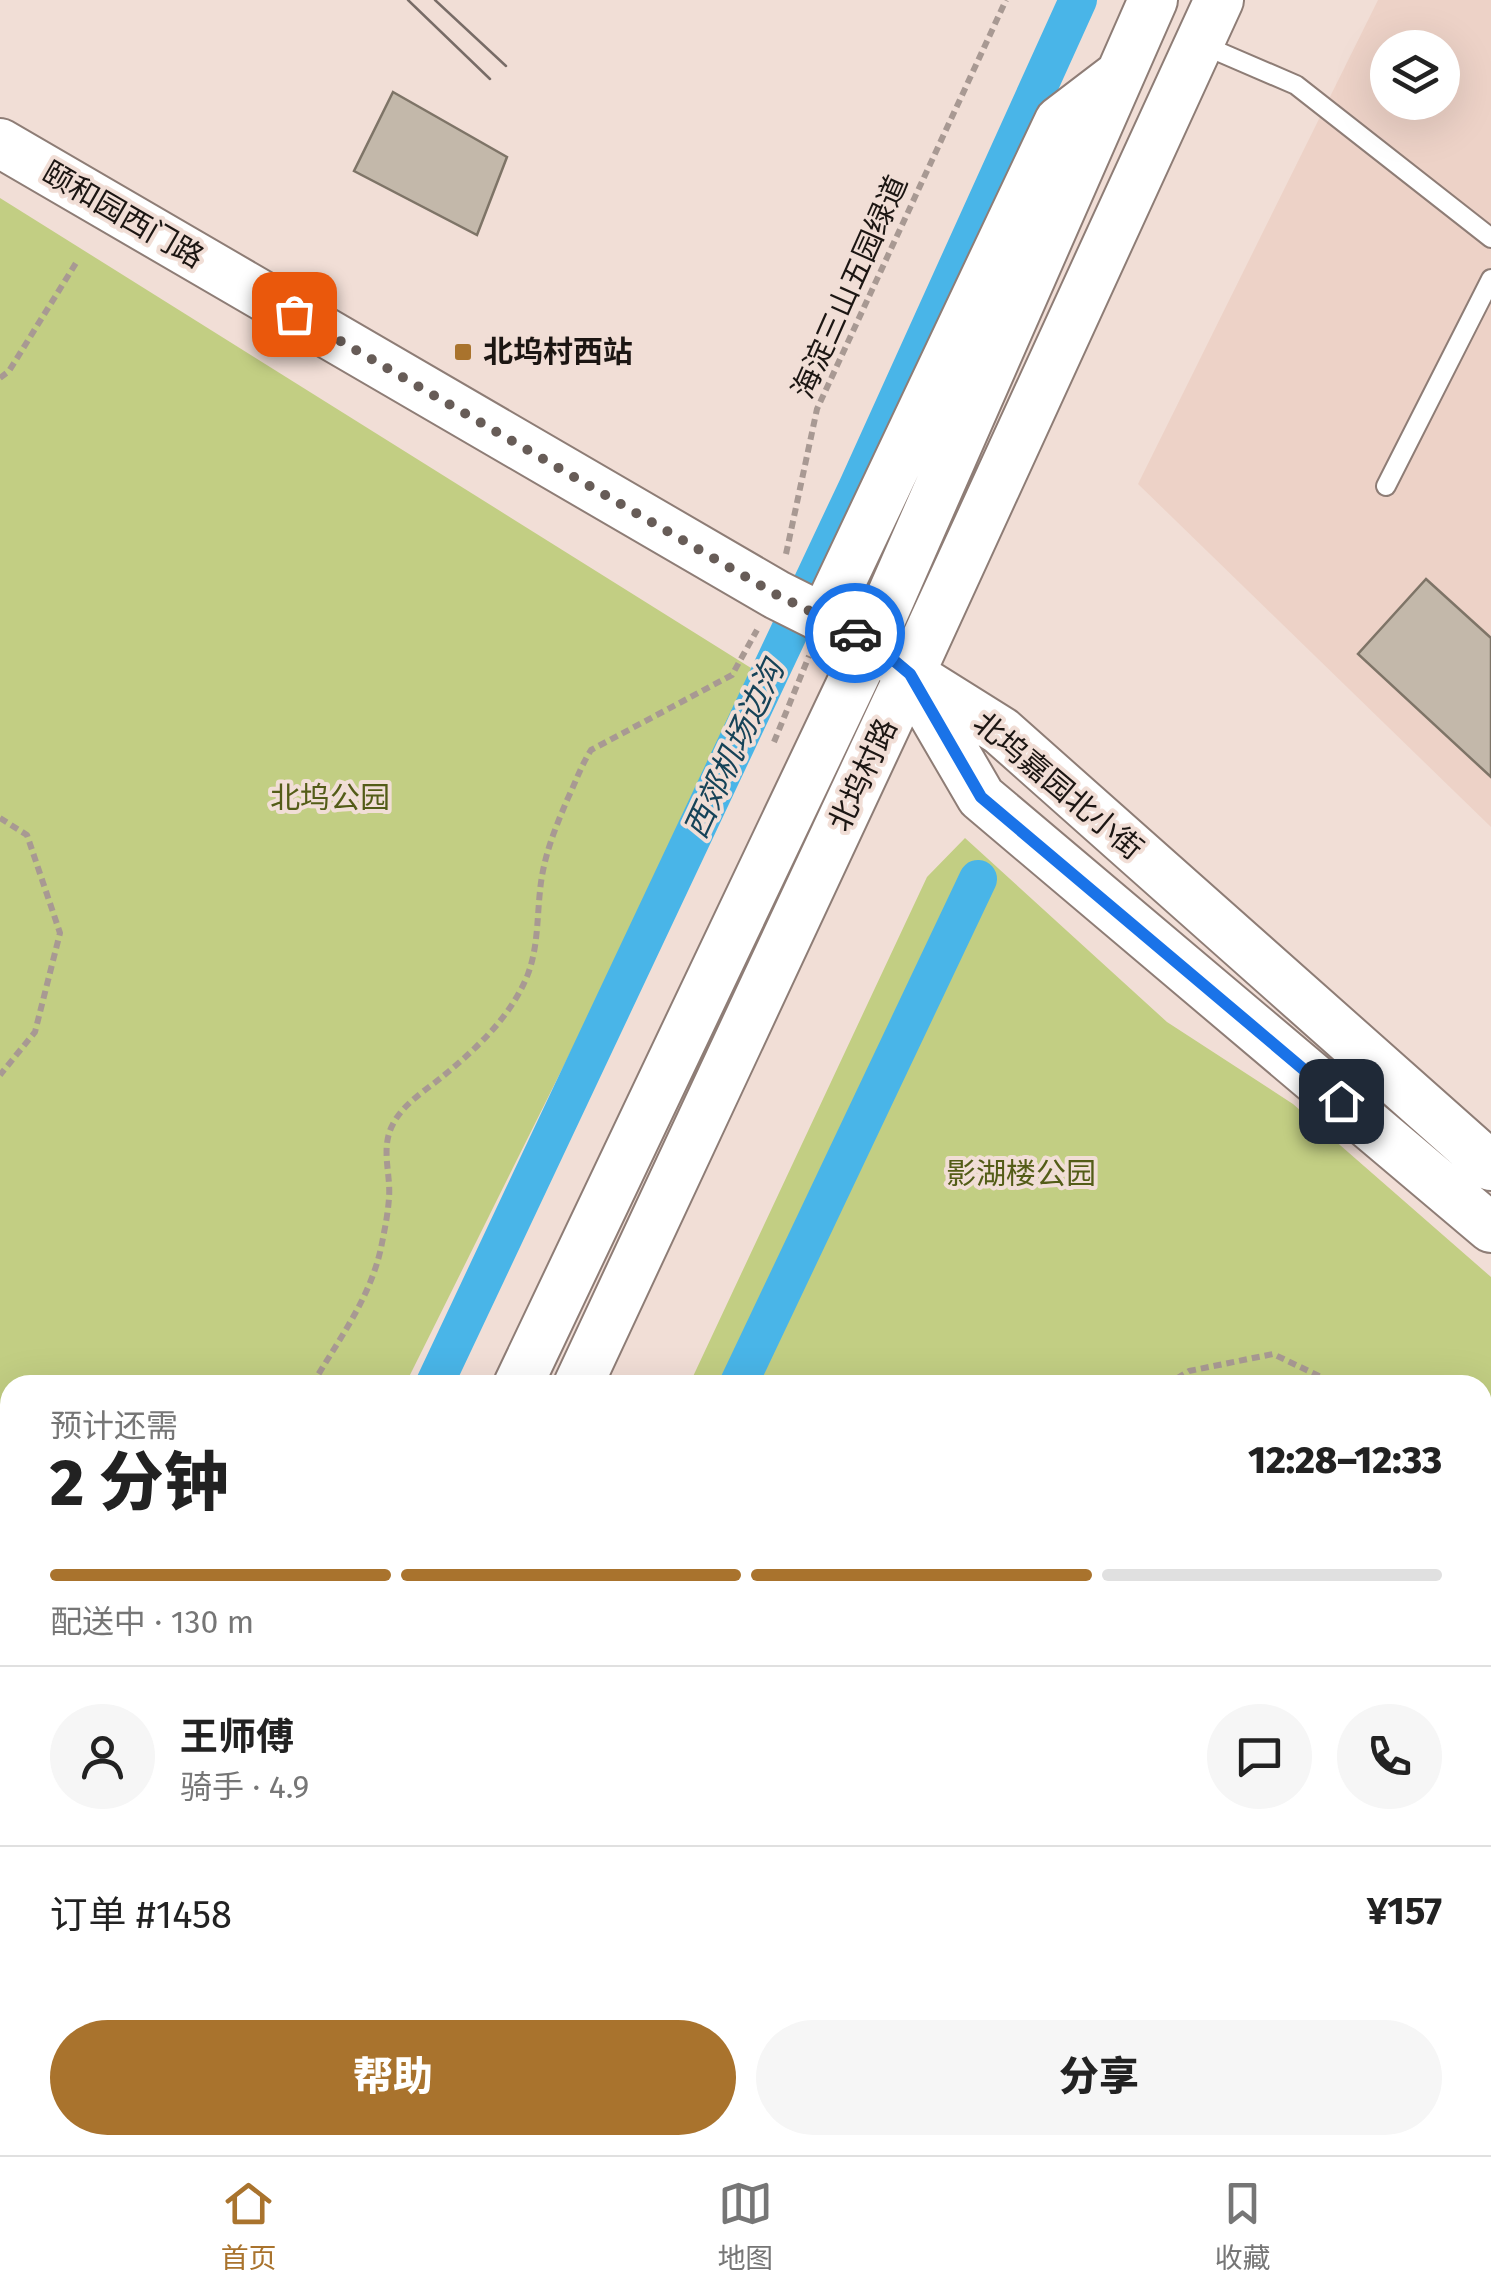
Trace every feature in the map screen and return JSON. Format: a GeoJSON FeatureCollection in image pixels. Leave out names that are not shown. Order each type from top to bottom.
{"type":"FeatureCollection","features":[{"type":"Feature","properties":{"kind":"street","name":"北坞村路"},"geometry":{"type":"LineString","coordinates":[[523,1375],[872,642],[1153,0]]}},
{"type":"Feature","properties":{"kind":"street","name":"北坞村路"},"geometry":{"type":"LineString","coordinates":[[583,1375],[1219,0]]}},
{"type":"Feature","properties":{"kind":"street"},"geometry":{"type":"LineString","coordinates":[[824,618],[1059,121],[1120,74]]}},
{"type":"Feature","properties":{"kind":"street","name":"颐和园西门路"},"geometry":{"type":"LineString","coordinates":[[0,142],[777,595],[872,642],[910,674]]}},
{"type":"Feature","properties":{"kind":"street","name":"北坞嘉园北小街"},"geometry":{"type":"LineString","coordinates":[[910,674],[1000,731],[1491,1166]]}},
{"type":"Feature","properties":{"kind":"street","name":"北坞嘉园北小街"},"geometry":{"type":"LineString","coordinates":[[910,674],[981,797],[1491,1228]]}},
{"type":"Feature","properties":{"kind":"lane"},"geometry":{"type":"LineString","coordinates":[[1199,43],[1296,85],[1491,238]]}},
{"type":"Feature","properties":{"kind":"lane"},"geometry":{"type":"LineString","coordinates":[[1386,486],[1491,279]]}},
{"type":"Feature","properties":{"kind":"path","name":"海淀三山五园绿道"},"geometry":{"type":"LineString","coordinates":[[318,1375],[357,1310],[376,1269],[390,1195],[386,1160],[393,1123],[482,1043],[508,1013],[529,972],[548,850],[578,772],[591,750],[732,675],[777,595],[817,409],[1006,0]]}},
{"type":"Feature","properties":{"kind":"path"},"geometry":{"type":"LineString","coordinates":[[0,378],[9,371],[76,263]]}},
{"type":"Feature","properties":{"kind":"path"},"geometry":{"type":"LineString","coordinates":[[0,818],[27,835],[60,933],[35,1032],[0,1074]]}},
{"type":"Feature","properties":{"kind":"path"},"geometry":{"type":"LineString","coordinates":[[1182,1375],[1273,1354],[1317,1375]]}},
{"type":"Feature","properties":{"kind":"shaded area"},"geometry":{"type":"Polygon","coordinates":[[[1378,0],[1491,0],[1491,827],[1138,484],[1378,0]]]}},
{"type":"Feature","properties":{"kind":"green space","name":"北坞公园"},"geometry":{"type":"Polygon","coordinates":[[[0,198],[759,673],[410,1375],[0,1375],[0,198]]]}},
{"type":"Feature","properties":{"kind":"green space","name":"影湖楼公园"},"geometry":{"type":"Polygon","coordinates":[[[965,838],[1167,1022],[1293,1104],[1491,1277],[1491,1375],[694,1375],[927,877],[965,838]]]}},
{"type":"Feature","properties":{"kind":"building"},"geometry":{"type":"Polygon","coordinates":[[[393,92],[507,157],[477,235],[354,171],[393,92]]]}},
{"type":"Feature","properties":{"kind":"building"},"geometry":{"type":"Polygon","coordinates":[[[1426,579],[1491,638],[1491,777],[1358,654],[1426,579]]]}},
{"type":"Feature","properties":{"kind":"waterway","name":"西郊机场边沟"},"geometry":{"type":"LineString","coordinates":[[439,1375],[857,488],[1078,0]]}},
{"type":"Feature","properties":{"kind":"waterway"},"geometry":{"type":"LineString","coordinates":[[743,1375],[978,879]]}},
{"type":"Feature","properties":{"kind":"tram line"},"geometry":{"type":"LineString","coordinates":[[408,0],[490,79]]}},
{"type":"Feature","properties":{"kind":"tram line"},"geometry":{"type":"LineString","coordinates":[[435,0],[506,66]]}},
{"type":"Feature","properties":{"kind":"way so far"},"geometry":{"type":"LineString","coordinates":[[294,314],[777,595],[855,633]]}},
{"type":"Feature","properties":{"kind":"place","name":"北坞村西站"},"geometry":{"type":"Point","coordinates":[463,352]}},
{"type":"Feature","properties":{"kind":"route"},"geometry":{"type":"LineString","coordinates":[[855,633],[910,674],[981,797],[1341,1101]]}}]}
